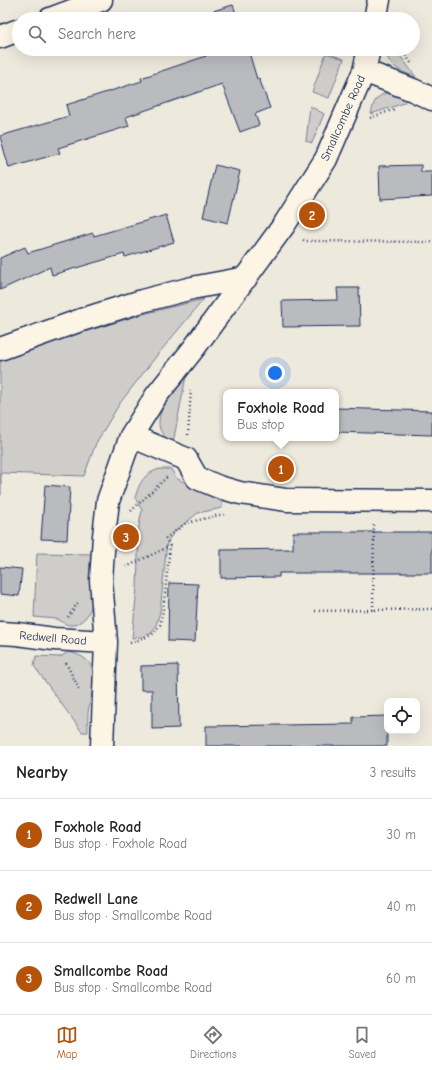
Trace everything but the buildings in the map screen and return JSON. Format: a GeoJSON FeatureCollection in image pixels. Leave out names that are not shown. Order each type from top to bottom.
{"type":"FeatureCollection","features":[{"type":"Feature","properties":{"kind":"street"},"geometry":{"type":"LineString","coordinates":[[69,12],[101,0]]}},
{"type":"Feature","properties":{"kind":"street"},"geometry":{"type":"LineString","coordinates":[[376,12],[379,0]]}},
{"type":"Feature","properties":{"kind":"street"},"geometry":{"type":"LineString","coordinates":[[0,37],[12,33]]}},
{"type":"Feature","properties":{"kind":"street","name":"Smallcombe Road"},"geometry":{"type":"LineString","coordinates":[[102,746],[106,642],[101,580],[108,501],[131,436],[156,396],[182,364],[284,225],[326,159],[364,71],[367,56]]}},
{"type":"Feature","properties":{"kind":"street"},"geometry":{"type":"LineString","coordinates":[[364,71],[432,99]]}},
{"type":"Feature","properties":{"kind":"street"},"geometry":{"type":"LineString","coordinates":[[0,348],[142,301],[192,288],[246,278]]}},
{"type":"Feature","properties":{"kind":"street"},"geometry":{"type":"LineString","coordinates":[[131,436],[186,459],[197,478],[219,487],[240,493],[286,500],[432,501]]}},
{"type":"Feature","properties":{"kind":"street","name":"Redwell Road"},"geometry":{"type":"LineString","coordinates":[[0,634],[106,642]]}},
{"type":"Feature","properties":{"kind":"path"},"geometry":{"type":"LineString","coordinates":[[284,225],[305,241],[432,242]]}},
{"type":"Feature","properties":{"kind":"path"},"geometry":{"type":"LineString","coordinates":[[373,610],[374,500]]}},
{"type":"Feature","properties":{"kind":"path"},"geometry":{"type":"LineString","coordinates":[[106,642],[127,644],[152,635],[160,625],[163,610],[170,546],[166,538],[186,523],[224,514]]}},
{"type":"Feature","properties":{"kind":"path"},"geometry":{"type":"LineString","coordinates":[[82,696],[54,639],[91,582],[101,580],[170,546]]}},
{"type":"Feature","properties":{"kind":"path"},"geometry":{"type":"LineString","coordinates":[[315,611],[432,609]]}},
{"type":"Feature","properties":{"kind":"shaded area"},"geometry":{"type":"Polygon","coordinates":[[[325,56],[335,56],[344,59],[329,98],[312,92],[325,56]]]}},
{"type":"Feature","properties":{"kind":"shaded area"},"geometry":{"type":"Polygon","coordinates":[[[389,56],[400,56],[416,77],[400,71],[388,59],[389,56]]]}},
{"type":"Feature","properties":{"kind":"shaded area"},"geometry":{"type":"Polygon","coordinates":[[[388,92],[407,97],[404,103],[371,114],[376,100],[388,92]]]}},
{"type":"Feature","properties":{"kind":"shaded area"},"geometry":{"type":"Polygon","coordinates":[[[310,106],[324,114],[312,143],[306,141],[310,106]]]}},
{"type":"Feature","properties":{"kind":"shaded area"},"geometry":{"type":"Polygon","coordinates":[[[204,299],[158,354],[120,403],[96,443],[84,476],[1,473],[0,495],[0,361],[18,352],[147,313],[204,299]]]}},
{"type":"Feature","properties":{"kind":"shaded area"},"geometry":{"type":"Polygon","coordinates":[[[187,371],[173,443],[164,436],[159,427],[160,418],[168,398],[187,371]]]}},
{"type":"Feature","properties":{"kind":"shaded area"},"geometry":{"type":"Polygon","coordinates":[[[160,469],[171,469],[176,478],[222,502],[222,508],[198,513],[175,531],[167,542],[160,612],[156,625],[152,633],[142,637],[132,638],[137,588],[139,525],[142,510],[135,498],[140,483],[143,479],[150,473],[160,469]]]}},
{"type":"Feature","properties":{"kind":"shaded area"},"geometry":{"type":"Polygon","coordinates":[[[37,553],[93,554],[93,596],[88,615],[81,621],[70,625],[56,619],[34,617],[37,553]]]}},
{"type":"Feature","properties":{"kind":"shaded area"},"geometry":{"type":"Polygon","coordinates":[[[68,652],[79,655],[86,660],[91,665],[93,672],[94,680],[88,713],[88,732],[82,732],[34,666],[36,656],[60,657],[68,652]]]}},
{"type":"Feature","properties":{"kind":"place","name":"Redwell Lane"},"geometry":{"type":"Point","coordinates":[312,215]}},
{"type":"Feature","properties":{"kind":"place","name":"Foxhole Road"},"geometry":{"type":"Point","coordinates":[281,469]}},
{"type":"Feature","properties":{"kind":"place","name":"Smallcombe Road"},"geometry":{"type":"Point","coordinates":[126,537]}}]}
